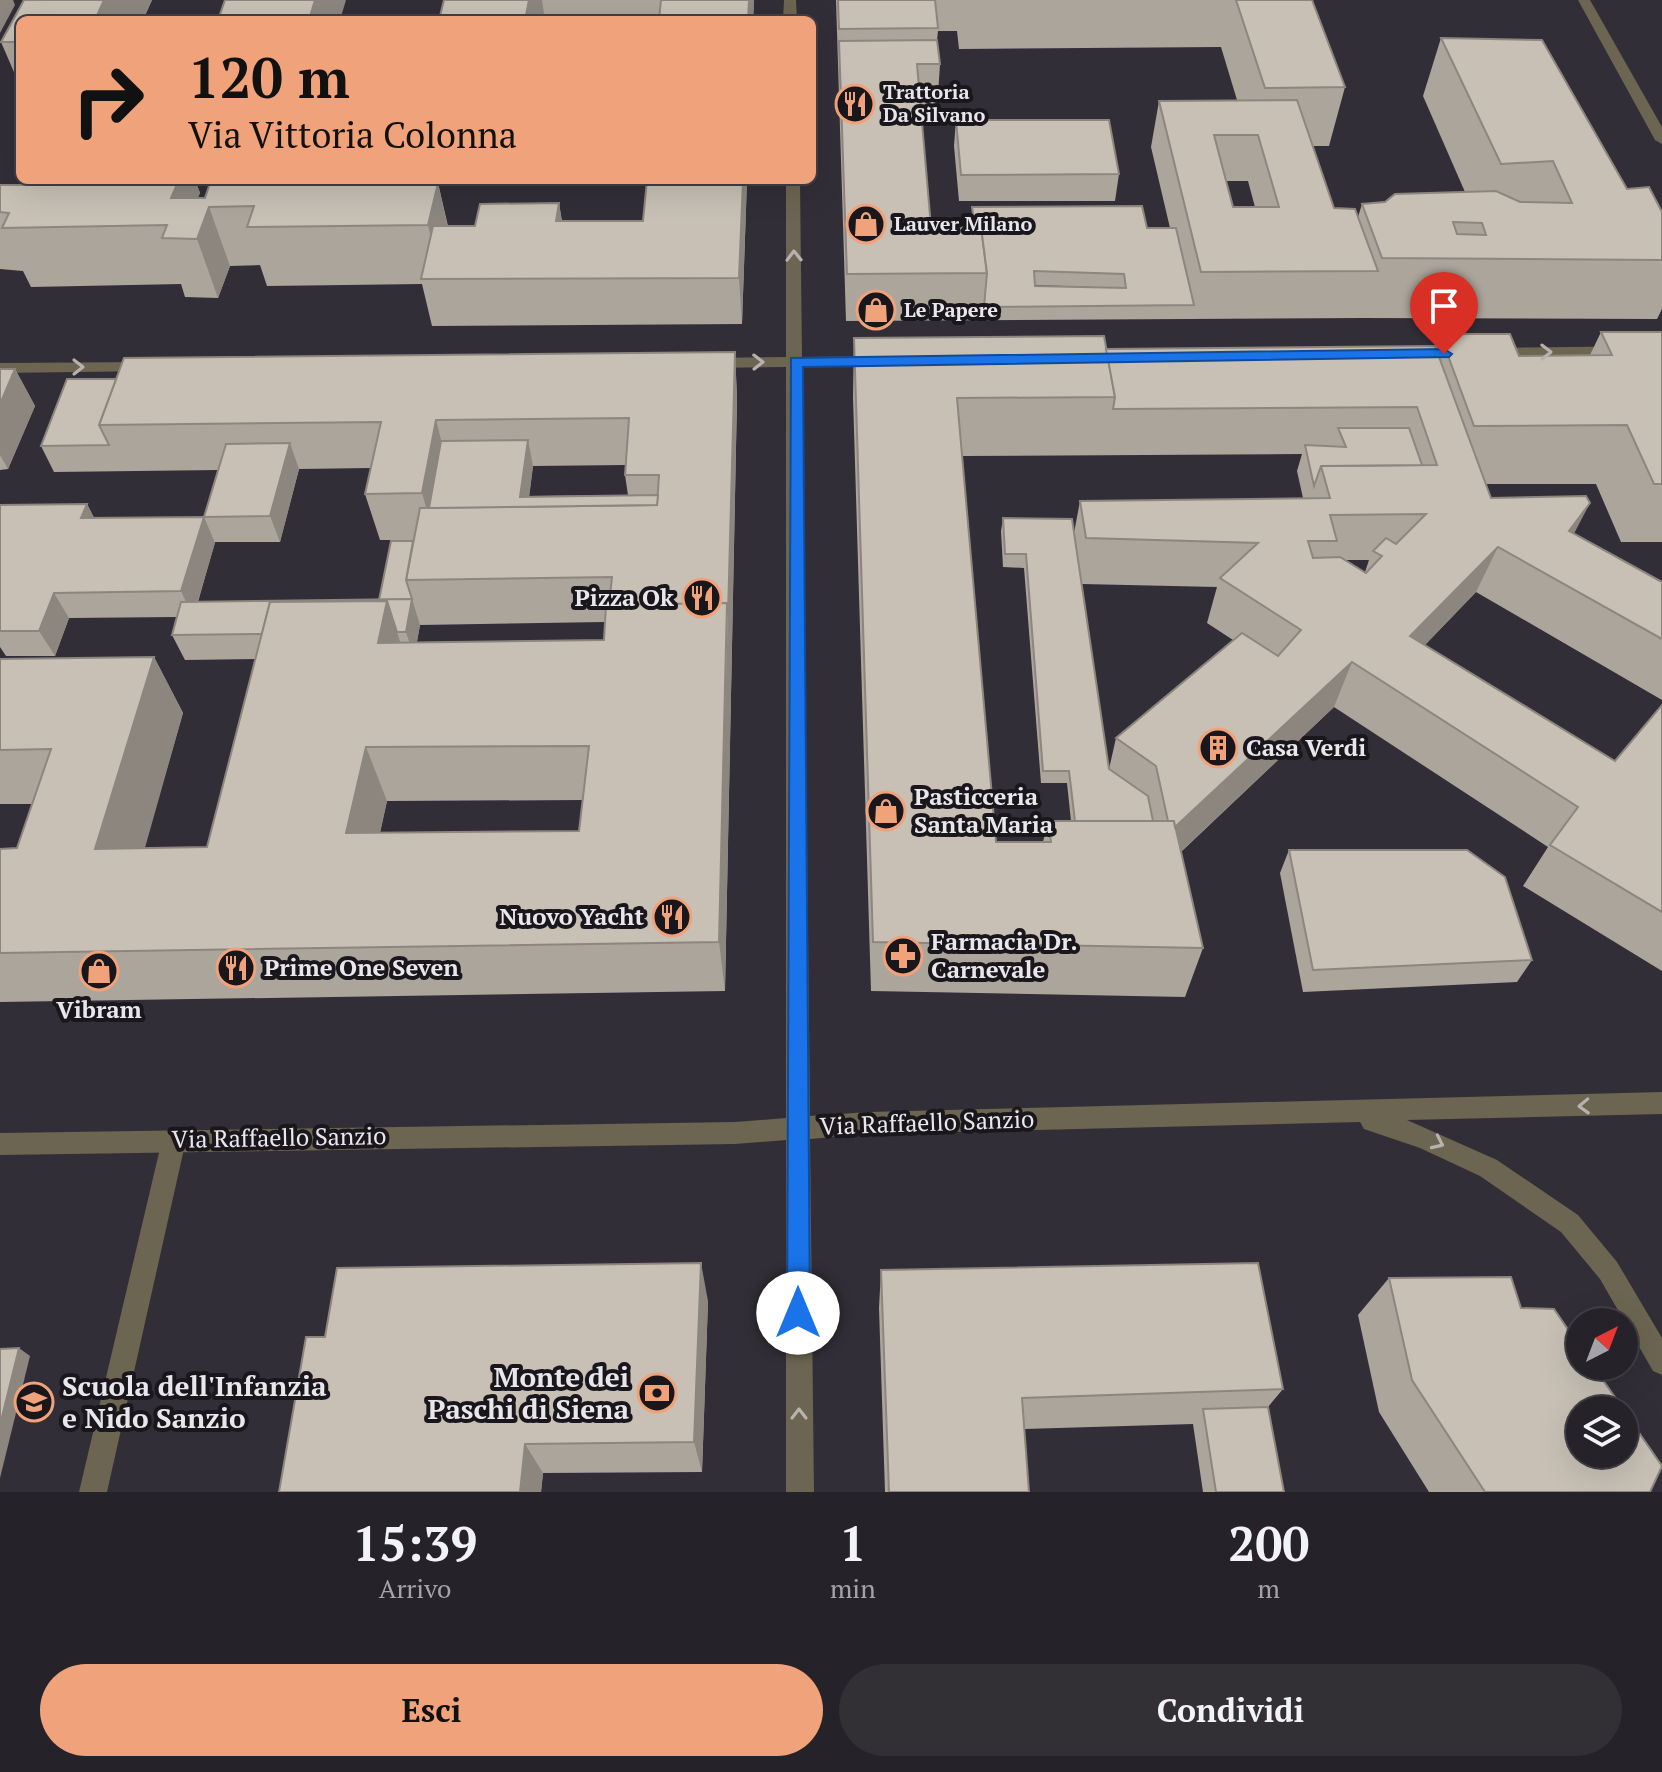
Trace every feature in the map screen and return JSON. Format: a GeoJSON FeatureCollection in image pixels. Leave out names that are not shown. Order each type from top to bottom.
{"type":"FeatureCollection","features":[{"type":"Feature","properties":{"kind":"street"},"geometry":{"type":"LineString","coordinates":[[1584,0],[1662,140]]}},
{"type":"Feature","properties":{"kind":"street"},"geometry":{"type":"LineString","coordinates":[[793,184],[800,1492]]}},
{"type":"Feature","properties":{"kind":"street"},"geometry":{"type":"LineString","coordinates":[[1470,353],[1662,351]]}},
{"type":"Feature","properties":{"kind":"street"},"geometry":{"type":"LineString","coordinates":[[696,363],[900,360]]}},
{"type":"Feature","properties":{"kind":"street"},"geometry":{"type":"LineString","coordinates":[[0,368],[158,367]]}},
{"type":"Feature","properties":{"kind":"street","name":"Via Raffaello Sanzio"},"geometry":{"type":"LineString","coordinates":[[0,1144],[735,1133],[797,1128],[1662,1103]]}},
{"type":"Feature","properties":{"kind":"street"},"geometry":{"type":"LineString","coordinates":[[1337,1114],[1403,1127],[1437,1142],[1558,1213],[1589,1243],[1662,1362]]}},
{"type":"Feature","properties":{"kind":"street"},"geometry":{"type":"LineString","coordinates":[[93,1492],[174,1140]]}},
{"type":"Feature","properties":{"kind":"building"},"geometry":{"type":"Polygon","coordinates":[[[24,0],[104,0],[97,16],[16,16],[16,42],[1,42],[24,0]]]}},
{"type":"Feature","properties":{"kind":"building"},"geometry":{"type":"Polygon","coordinates":[[[225,0],[315,0],[310,16],[219,16],[225,0]]]}},
{"type":"Feature","properties":{"kind":"building"},"geometry":{"type":"Polygon","coordinates":[[[444,0],[529,0],[526,16],[440,16],[444,0]]]}},
{"type":"Feature","properties":{"kind":"building"},"geometry":{"type":"Polygon","coordinates":[[[661,0],[749,0],[748,16],[659,16],[661,0]]]}},
{"type":"Feature","properties":{"kind":"building"},"geometry":{"type":"Polygon","coordinates":[[[838,0],[935,0],[938,28],[839,29],[838,0]]]}},
{"type":"Feature","properties":{"kind":"building"},"geometry":{"type":"Polygon","coordinates":[[[1236,0],[1312,0],[1345,87],[1265,88],[1236,0]]]}},
{"type":"Feature","properties":{"kind":"building"},"geometry":{"type":"Polygon","coordinates":[[[1441,38],[1542,40],[1627,189],[1649,187],[1662,212],[1662,260],[1382,258],[1362,204],[1385,202],[1395,194],[1496,191],[1520,202],[1572,203],[1553,161],[1501,164],[1441,38]],[[1453,222],[1457,234],[1486,235],[1482,223],[1453,222]]]}},
{"type":"Feature","properties":{"kind":"building"},"geometry":{"type":"Polygon","coordinates":[[[937,40],[940,64],[917,64],[931,227],[981,227],[987,273],[847,274],[839,41],[937,40]]]}},
{"type":"Feature","properties":{"kind":"building"},"geometry":{"type":"Polygon","coordinates":[[[1297,100],[1334,208],[1355,209],[1378,271],[1201,272],[1159,101],[1297,100]],[[1214,135],[1233,207],[1279,207],[1258,135],[1214,135]]]}},
{"type":"Feature","properties":{"kind":"building"},"geometry":{"type":"Polygon","coordinates":[[[956,120],[1109,120],[1119,174],[961,175],[956,120]]]}},
{"type":"Feature","properties":{"kind":"building"},"geometry":{"type":"Polygon","coordinates":[[[177,184],[171,198],[205,198],[210,184],[438,184],[428,225],[247,227],[254,206],[209,207],[197,239],[162,238],[167,225],[2,228],[9,213],[0,212],[0,185],[177,184]]]}},
{"type":"Feature","properties":{"kind":"building"},"geometry":{"type":"Polygon","coordinates":[[[647,184],[743,184],[739,278],[421,279],[433,226],[475,226],[480,204],[559,203],[556,221],[643,221],[647,184]]]}},
{"type":"Feature","properties":{"kind":"building"},"geometry":{"type":"Polygon","coordinates":[[[1142,206],[1147,228],[1176,228],[1194,305],[984,307],[987,273],[981,227],[975,227],[972,207],[1142,206]],[[1034,271],[1035,286],[1126,288],[1124,274],[1034,271]]]}},
{"type":"Feature","properties":{"kind":"building"},"geometry":{"type":"Polygon","coordinates":[[[1601,332],[1662,332],[1662,484],[1654,484],[1627,425],[1474,426],[1440,334],[1510,334],[1519,356],[1612,355],[1601,332]]]}},
{"type":"Feature","properties":{"kind":"building"},"geometry":{"type":"Polygon","coordinates":[[[1104,336],[1115,397],[957,398],[996,842],[1051,842],[1048,821],[1174,821],[1203,948],[873,942],[854,338],[1104,336]]]}},
{"type":"Feature","properties":{"kind":"building"},"geometry":{"type":"Polygon","coordinates":[[[1435,346],[1491,498],[1586,496],[1590,503],[1569,531],[1662,582],[1662,639],[1498,547],[1410,636],[1615,761],[1662,705],[1662,912],[1550,845],[1578,807],[1352,662],[1175,827],[1174,821],[1168,821],[1156,766],[1116,738],[1242,633],[1278,656],[1301,630],[1220,578],[1258,543],[1086,538],[1080,501],[1330,498],[1321,466],[1437,465],[1417,407],[1113,409],[1115,397],[1106,349],[1435,346]],[[1426,514],[1330,515],[1337,541],[1308,541],[1313,558],[1340,557],[1366,573],[1382,556],[1373,551],[1386,538],[1396,544],[1426,514]]]}},
{"type":"Feature","properties":{"kind":"building"},"geometry":{"type":"Polygon","coordinates":[[[735,352],[728,615],[727,603],[609,605],[612,577],[406,580],[420,508],[657,505],[659,475],[625,475],[629,418],[436,420],[422,493],[365,494],[381,422],[99,425],[124,358],[735,352]]]}},
{"type":"Feature","properties":{"kind":"building"},"geometry":{"type":"Polygon","coordinates":[[[0,369],[15,369],[0,404],[0,369]]]}},
{"type":"Feature","properties":{"kind":"building"},"geometry":{"type":"Polygon","coordinates":[[[67,379],[116,379],[99,425],[109,445],[41,446],[67,379]]]}},
{"type":"Feature","properties":{"kind":"building"},"geometry":{"type":"Polygon","coordinates":[[[1338,428],[1409,428],[1422,465],[1321,466],[1314,486],[1305,445],[1346,447],[1338,428]]]}},
{"type":"Feature","properties":{"kind":"building"},"geometry":{"type":"Polygon","coordinates":[[[528,440],[520,497],[658,495],[657,505],[429,508],[441,441],[528,440]]]}},
{"type":"Feature","properties":{"kind":"building"},"geometry":{"type":"Polygon","coordinates":[[[290,443],[270,516],[204,517],[226,444],[290,443]]]}},
{"type":"Feature","properties":{"kind":"building"},"geometry":{"type":"Polygon","coordinates":[[[87,504],[81,518],[204,517],[181,591],[54,593],[39,631],[0,631],[0,505],[87,504]]]}},
{"type":"Feature","properties":{"kind":"building"},"geometry":{"type":"Polygon","coordinates":[[[1003,518],[1072,519],[1109,769],[1148,796],[1153,821],[1075,821],[1069,771],[1043,771],[1026,554],[1005,554],[1003,518]]]}},
{"type":"Feature","properties":{"kind":"building"},"geometry":{"type":"Polygon","coordinates":[[[391,541],[413,541],[406,580],[412,599],[379,600],[391,541]]]}},
{"type":"Feature","properties":{"kind":"building"},"geometry":{"type":"Polygon","coordinates":[[[412,599],[406,632],[397,632],[387,601],[270,602],[262,634],[172,635],[181,602],[412,599]]]}},
{"type":"Feature","properties":{"kind":"building"},"geometry":{"type":"Polygon","coordinates":[[[387,601],[378,643],[604,640],[606,605],[727,603],[719,942],[0,953],[0,849],[17,848],[51,749],[0,750],[0,659],[154,657],[95,849],[207,847],[270,602],[387,601]],[[589,746],[366,747],[346,833],[579,831],[589,746]]]}},
{"type":"Feature","properties":{"kind":"building"},"geometry":{"type":"Polygon","coordinates":[[[1289,850],[1467,850],[1505,877],[1532,960],[1313,970],[1289,850]]]}},
{"type":"Feature","properties":{"kind":"building"},"geometry":{"type":"Polygon","coordinates":[[[701,1263],[694,1442],[525,1444],[520,1492],[279,1492],[306,1337],[325,1337],[337,1268],[701,1263]]]}},
{"type":"Feature","properties":{"kind":"building"},"geometry":{"type":"Polygon","coordinates":[[[1258,1263],[1283,1389],[1022,1398],[1029,1492],[889,1492],[881,1270],[1258,1263]]]}},
{"type":"Feature","properties":{"kind":"building"},"geometry":{"type":"Polygon","coordinates":[[[1511,1277],[1521,1308],[1554,1309],[1566,1327],[1566,1380],[1603,1380],[1614,1396],[1566,1396],[1566,1468],[1638,1468],[1638,1431],[1662,1466],[1650,1492],[1485,1492],[1412,1380],[1389,1278],[1511,1277]]]}},
{"type":"Feature","properties":{"kind":"building"},"geometry":{"type":"Polygon","coordinates":[[[19,1348],[0,1425],[0,1349],[19,1348]]]}},
{"type":"Feature","properties":{"kind":"building"},"geometry":{"type":"Polygon","coordinates":[[[1268,1407],[1284,1492],[1216,1492],[1203,1409],[1268,1407]]]}},
{"type":"Feature","properties":{"kind":"place","name":"Trattoria Da Silvano"},"geometry":{"type":"Point","coordinates":[855,104]}},
{"type":"Feature","properties":{"kind":"place","name":"Lauver Milano"},"geometry":{"type":"Point","coordinates":[866,224]}},
{"type":"Feature","properties":{"kind":"place","name":"Le Papere"},"geometry":{"type":"Point","coordinates":[876,310]}},
{"type":"Feature","properties":{"kind":"place","name":"Pizza Ok"},"geometry":{"type":"Point","coordinates":[702,598]}},
{"type":"Feature","properties":{"kind":"place","name":"Casa Verdi"},"geometry":{"type":"Point","coordinates":[1218,748]}},
{"type":"Feature","properties":{"kind":"place","name":"Pasticceria Santa Maria"},"geometry":{"type":"Point","coordinates":[886,811]}},
{"type":"Feature","properties":{"kind":"place","name":"Nuovo Yacht"},"geometry":{"type":"Point","coordinates":[672,917]}},
{"type":"Feature","properties":{"kind":"place","name":"Farmacia Dr. Carnevale"},"geometry":{"type":"Point","coordinates":[903,956]}},
{"type":"Feature","properties":{"kind":"place","name":"Prime One Seven"},"geometry":{"type":"Point","coordinates":[236,968]}},
{"type":"Feature","properties":{"kind":"place","name":"Vibram"},"geometry":{"type":"Point","coordinates":[99,971]}},
{"type":"Feature","properties":{"kind":"place","name":"Monte dei Paschi di Siena"},"geometry":{"type":"Point","coordinates":[657,1393]}},
{"type":"Feature","properties":{"kind":"place","name":"Scuola dell'Infanzia e Nido Sanzio"},"geometry":{"type":"Point","coordinates":[34,1402]}},
{"type":"Feature","properties":{"kind":"route"},"geometry":{"type":"LineString","coordinates":[[798,1313],[796,362],[1444,354]]}}]}
